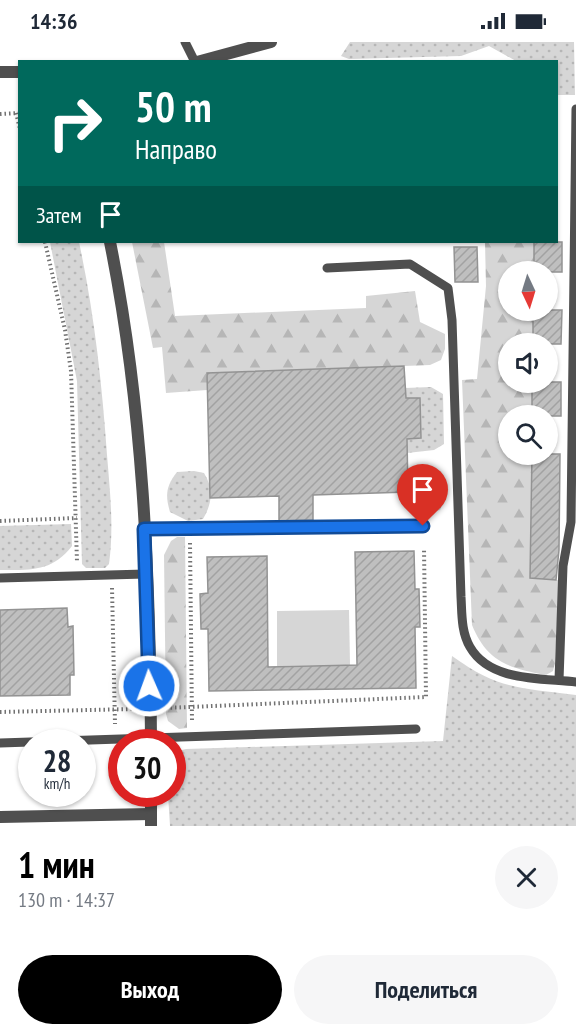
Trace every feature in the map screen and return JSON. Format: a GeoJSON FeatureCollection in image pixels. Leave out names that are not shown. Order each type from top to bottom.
{"type":"FeatureCollection","features":[{"type":"Feature","properties":{"kind":"street"},"geometry":{"type":"LineString","coordinates":[[204,60],[271,42]]}},
{"type":"Feature","properties":{"kind":"street"},"geometry":{"type":"LineString","coordinates":[[0,72],[18,72]]}},
{"type":"Feature","properties":{"kind":"street"},"geometry":{"type":"LineString","coordinates":[[110,243],[131,371],[144,529],[151,729]]}},
{"type":"Feature","properties":{"kind":"street"},"geometry":{"type":"LineString","coordinates":[[0,817],[151,820]]}},
{"type":"Feature","properties":{"kind":"lane"},"geometry":{"type":"LineString","coordinates":[[185,42],[195,60]]}},
{"type":"Feature","properties":{"kind":"lane"},"geometry":{"type":"LineString","coordinates":[[559,680],[563,566],[571,522],[576,109]]}},
{"type":"Feature","properties":{"kind":"lane"},"geometry":{"type":"LineString","coordinates":[[327,268],[410,264],[448,288],[452,320],[463,626],[470,647],[484,663],[513,676],[576,682]]}},
{"type":"Feature","properties":{"kind":"lane"},"geometry":{"type":"LineString","coordinates":[[144,529],[423,526]]}},
{"type":"Feature","properties":{"kind":"lane"},"geometry":{"type":"LineString","coordinates":[[0,578],[145,574]]}},
{"type":"Feature","properties":{"kind":"lane"},"geometry":{"type":"LineString","coordinates":[[186,737],[416,729]]}},
{"type":"Feature","properties":{"kind":"lane"},"geometry":{"type":"LineString","coordinates":[[0,743],[108,740]]}},
{"type":"Feature","properties":{"kind":"path"},"geometry":{"type":"LineString","coordinates":[[0,114],[18,113]]}},
{"type":"Feature","properties":{"kind":"path"},"geometry":{"type":"LineString","coordinates":[[45,243],[65,330],[71,371],[78,576]]}},
{"type":"Feature","properties":{"kind":"path"},"geometry":{"type":"LineString","coordinates":[[0,521],[77,518]]}},
{"type":"Feature","properties":{"kind":"path"},"geometry":{"type":"LineString","coordinates":[[190,529],[193,707],[191,737]]}},
{"type":"Feature","properties":{"kind":"path"},"geometry":{"type":"LineString","coordinates":[[0,712],[114,710],[426,697],[424,548]]}},
{"type":"Feature","properties":{"kind":"path"},"geometry":{"type":"LineString","coordinates":[[112,575],[115,729]]}},
{"type":"Feature","properties":{"kind":"green space"},"geometry":{"type":"Polygon","coordinates":[[[350,42],[574,42],[575,95],[558,95],[558,60],[514,60],[489,46],[461,56],[349,59],[341,56],[350,42]]]}},
{"type":"Feature","properties":{"kind":"green space"},"geometry":{"type":"Polygon","coordinates":[[[50,243],[79,243],[89,295],[100,374],[110,496],[110,550],[109,564],[105,568],[86,568],[82,564],[77,381],[50,243]]]}},
{"type":"Feature","properties":{"kind":"green space"},"geometry":{"type":"Polygon","coordinates":[[[132,243],[164,243],[175,316],[366,308],[366,296],[415,291],[420,322],[445,334],[445,349],[441,360],[430,365],[207,373],[207,390],[166,393],[162,347],[153,348],[132,243]]]}},
{"type":"Feature","properties":{"kind":"green space"},"geometry":{"type":"Polygon","coordinates":[[[485,243],[534,243],[534,261],[498,261],[498,321],[533,321],[533,333],[498,333],[498,393],[532,393],[532,405],[498,405],[498,465],[532,465],[530,578],[559,580],[555,663],[553,671],[546,675],[510,666],[492,655],[472,625],[462,380],[477,379],[486,286],[485,243]]]}},
{"type":"Feature","properties":{"kind":"green space"},"geometry":{"type":"Polygon","coordinates":[[[431,387],[443,394],[444,444],[434,450],[407,453],[406,439],[421,438],[405,398],[405,388],[431,387]]]}},
{"type":"Feature","properties":{"kind":"green space"},"geometry":{"type":"Polygon","coordinates":[[[177,472],[204,473],[211,496],[203,519],[188,521],[170,512],[167,501],[168,491],[177,472]]]}},
{"type":"Feature","properties":{"kind":"green space"},"geometry":{"type":"Polygon","coordinates":[[[419,472],[434,473],[438,476],[443,496],[440,510],[417,515],[410,494],[412,478],[419,472]]]}},
{"type":"Feature","properties":{"kind":"green space"},"geometry":{"type":"Polygon","coordinates":[[[71,524],[72,546],[57,561],[40,568],[0,570],[0,526],[71,524]]]}},
{"type":"Feature","properties":{"kind":"green space"},"geometry":{"type":"Polygon","coordinates":[[[177,537],[185,537],[187,728],[179,729],[168,721],[166,714],[164,555],[171,541],[177,537]]]}},
{"type":"Feature","properties":{"kind":"green space"},"geometry":{"type":"Polygon","coordinates":[[[349,610],[350,665],[277,666],[277,611],[349,610]]]}},
{"type":"Feature","properties":{"kind":"green space"},"geometry":{"type":"Polygon","coordinates":[[[452,656],[483,675],[511,686],[576,695],[576,826],[170,826],[169,807],[186,807],[186,749],[443,741],[452,656]]]}},
{"type":"Feature","properties":{"kind":"building"},"geometry":{"type":"Polygon","coordinates":[[[562,242],[562,272],[558,272],[558,261],[534,261],[534,243],[562,242]]]}},
{"type":"Feature","properties":{"kind":"building"},"geometry":{"type":"Polygon","coordinates":[[[454,247],[477,247],[478,282],[455,282],[454,247]]]}},
{"type":"Feature","properties":{"kind":"building"},"geometry":{"type":"Polygon","coordinates":[[[558,310],[562,310],[561,344],[558,344],[558,333],[533,333],[533,321],[558,321],[558,310]]]}},
{"type":"Feature","properties":{"kind":"building"},"geometry":{"type":"Polygon","coordinates":[[[404,366],[406,398],[420,398],[421,438],[407,439],[408,492],[313,495],[313,520],[279,521],[279,496],[210,498],[207,373],[404,366]]]}},
{"type":"Feature","properties":{"kind":"building"},"geometry":{"type":"Polygon","coordinates":[[[558,382],[561,382],[561,416],[558,416],[558,405],[532,405],[532,393],[558,393],[558,382]]]}},
{"type":"Feature","properties":{"kind":"building"},"geometry":{"type":"Polygon","coordinates":[[[558,454],[560,454],[559,550],[556,580],[530,578],[532,465],[558,465],[558,454]]]}},
{"type":"Feature","properties":{"kind":"building"},"geometry":{"type":"Polygon","coordinates":[[[414,551],[415,589],[419,589],[420,627],[415,627],[416,688],[209,691],[208,629],[201,629],[200,594],[208,593],[207,557],[267,556],[268,667],[357,665],[355,552],[414,551]]]}},
{"type":"Feature","properties":{"kind":"building"},"geometry":{"type":"Polygon","coordinates":[[[67,608],[68,627],[73,626],[74,675],[70,675],[70,695],[0,696],[0,610],[67,608]]]}},
{"type":"Feature","properties":{"kind":"route"},"geometry":{"type":"LineString","coordinates":[[149,686],[144,529],[423,526]]}}]}
